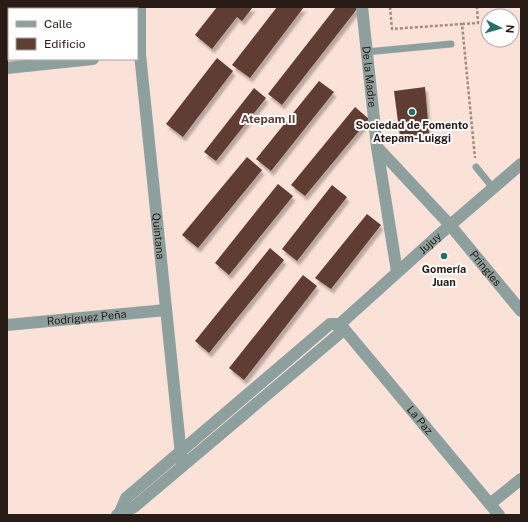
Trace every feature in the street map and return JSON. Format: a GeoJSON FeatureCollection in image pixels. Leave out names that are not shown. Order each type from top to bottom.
{"type":"FeatureCollection","features":[{"type":"Feature","properties":{"kind":"street","name":"De la Madre"},"geometry":{"type":"LineString","coordinates":[[362,7],[376,146],[397,272]]}},
{"type":"Feature","properties":{"kind":"street","name":"Quintana"},"geometry":{"type":"LineString","coordinates":[[141,8],[139,54],[182,465]]}},
{"type":"Feature","properties":{"kind":"street"},"geometry":{"type":"LineString","coordinates":[[7,68],[83,60]]}},
{"type":"Feature","properties":{"kind":"street"},"geometry":{"type":"LineString","coordinates":[[376,146],[450,225]]}},
{"type":"Feature","properties":{"kind":"street","name":"Jujuy"},"geometry":{"type":"LineString","coordinates":[[340,324],[450,225],[521,164]]}},
{"type":"Feature","properties":{"kind":"street","name":"Pringles"},"geometry":{"type":"LineString","coordinates":[[450,225],[521,311]]}},
{"type":"Feature","properties":{"kind":"street","name":"Rodríguez Peña"},"geometry":{"type":"LineString","coordinates":[[7,325],[166,310]]}},
{"type":"Feature","properties":{"kind":"street"},"geometry":{"type":"LineString","coordinates":[[330,324],[340,324],[339,334],[134,507],[120,514],[126,498],[180,451],[330,324]]}},
{"type":"Feature","properties":{"kind":"street","name":"La Paz"},"geometry":{"type":"LineString","coordinates":[[340,324],[500,515]]}},
{"type":"Feature","properties":{"kind":"street"},"geometry":{"type":"LineString","coordinates":[[490,504],[521,479]]}},
{"type":"Feature","properties":{"kind":"lane"},"geometry":{"type":"LineString","coordinates":[[366,52],[450,44]]}},
{"type":"Feature","properties":{"kind":"lane"},"geometry":{"type":"LineString","coordinates":[[476,167],[493,188]]}},
{"type":"Feature","properties":{"kind":"path"},"geometry":{"type":"LineString","coordinates":[[390,7],[392,30],[478,23],[477,7]]}},
{"type":"Feature","properties":{"kind":"path"},"geometry":{"type":"LineString","coordinates":[[462,24],[476,167]]}},
{"type":"Feature","properties":{"kind":"shaded area"},"geometry":{"type":"Polygon","coordinates":[[[7,7],[121,7],[8,8],[8,60],[28,60],[7,62],[7,7]]]}},
{"type":"Feature","properties":{"kind":"building"},"geometry":{"type":"Polygon","coordinates":[[[217,7],[253,7],[242,21],[237,17],[212,49],[195,35],[217,7]]]}},
{"type":"Feature","properties":{"kind":"building"},"geometry":{"type":"Polygon","coordinates":[[[277,7],[304,7],[250,78],[232,65],[277,7]]]}},
{"type":"Feature","properties":{"kind":"building"},"geometry":{"type":"Polygon","coordinates":[[[336,7],[355,7],[357,9],[282,105],[268,94],[336,7]]]}},
{"type":"Feature","properties":{"kind":"building"},"geometry":{"type":"Polygon","coordinates":[[[217,58],[233,71],[183,137],[166,124],[217,58]]]}},
{"type":"Feature","properties":{"kind":"building"},"geometry":{"type":"Polygon","coordinates":[[[319,81],[334,92],[271,171],[256,159],[319,81]]]}},
{"type":"Feature","properties":{"kind":"building","name":"Sociedad de Fomento Atepam-Luiggi"},"geometry":{"type":"Polygon","coordinates":[[[425,87],[429,133],[400,137],[394,91],[425,87]]]}},
{"type":"Feature","properties":{"kind":"building"},"geometry":{"type":"Polygon","coordinates":[[[254,88],[266,98],[216,161],[204,152],[254,88]]]}},
{"type":"Feature","properties":{"kind":"building"},"geometry":{"type":"Polygon","coordinates":[[[355,107],[369,119],[305,196],[291,185],[355,107]]]}},
{"type":"Feature","properties":{"kind":"building"},"geometry":{"type":"Polygon","coordinates":[[[247,157],[262,170],[198,248],[182,235],[247,157]]]}},
{"type":"Feature","properties":{"kind":"building"},"geometry":{"type":"Polygon","coordinates":[[[278,184],[293,196],[229,275],[215,263],[278,184]]]}},
{"type":"Feature","properties":{"kind":"building"},"geometry":{"type":"Polygon","coordinates":[[[332,185],[347,197],[297,261],[282,249],[332,185]]]}},
{"type":"Feature","properties":{"kind":"building"},"geometry":{"type":"Polygon","coordinates":[[[367,214],[381,225],[331,289],[315,278],[367,214]]]}},
{"type":"Feature","properties":{"kind":"building"},"geometry":{"type":"Polygon","coordinates":[[[270,248],[284,260],[209,353],[195,341],[270,248]]]}},
{"type":"Feature","properties":{"kind":"building"},"geometry":{"type":"Polygon","coordinates":[[[303,275],[317,286],[244,380],[229,368],[303,275]]]}},
{"type":"Feature","properties":{"kind":"place","name":"Sociedad de Fomento Atepam-Luiggi"},"geometry":{"type":"Point","coordinates":[412,112]}},
{"type":"Feature","properties":{"kind":"place","name":"Gomería Juan"},"geometry":{"type":"Point","coordinates":[444,256]}},
{"type":"Feature","properties":{"kind":"district","name":"Atepam II"},"geometry":{"type":"Point","coordinates":[268,119]}}]}
